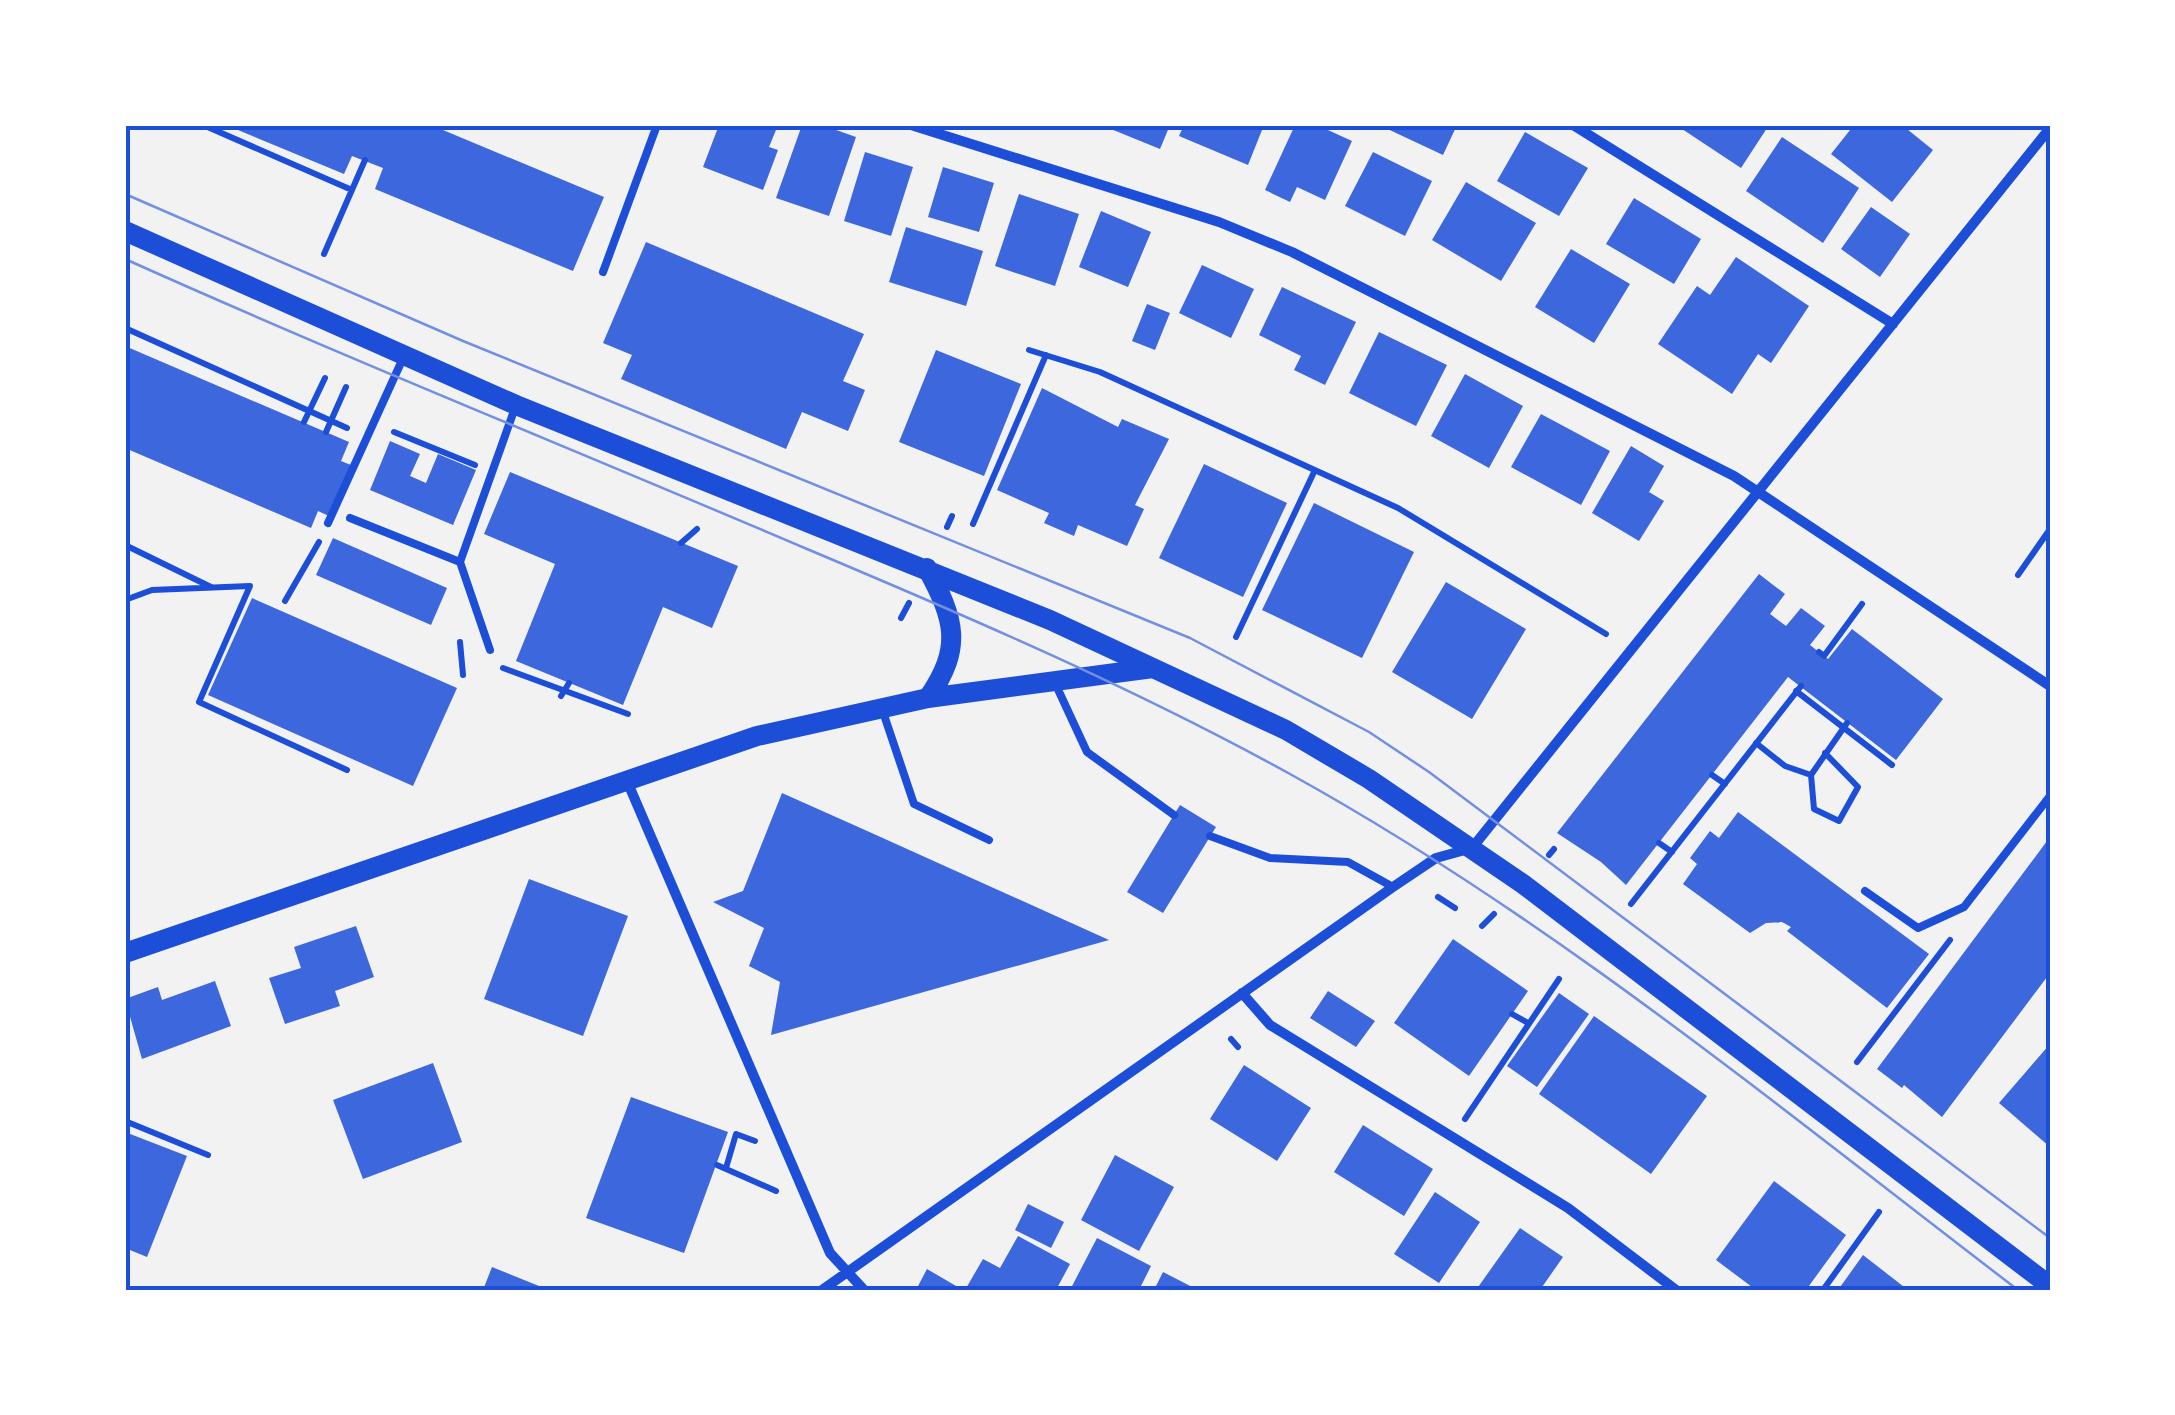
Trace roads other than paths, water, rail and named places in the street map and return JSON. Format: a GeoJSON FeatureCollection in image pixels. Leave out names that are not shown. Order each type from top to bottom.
{"type":"FeatureCollection","features":[{"type":"Feature","properties":{"kind":"main road"},"geometry":{"type":"LineString","coordinates":[[125,232],[516,406],[744,500],[927,568],[1286,730],[1472,848],[1668,992],[2050,1286]]}},
{"type":"Feature","properties":{"kind":"main road"},"geometry":{"type":"LineString","coordinates":[[927,568],[947,607],[953,642],[945,673],[928,698]]}},
{"type":"Feature","properties":{"kind":"main road"},"geometry":{"type":"LineString","coordinates":[[125,953],[757,736],[928,698],[1155,668]]}},
{"type":"Feature","properties":{"kind":"street"},"geometry":{"type":"LineString","coordinates":[[910,125],[1219,222],[1292,252],[1734,476],[1873,564],[2050,686]]}},
{"type":"Feature","properties":{"kind":"street"},"geometry":{"type":"LineString","coordinates":[[1573,125],[1893,324]]}},
{"type":"Feature","properties":{"kind":"street"},"geometry":{"type":"LineString","coordinates":[[822,1290],[1393,886],[1436,858],[1472,848],[2050,128]]}},
{"type":"Feature","properties":{"kind":"street"},"geometry":{"type":"LineString","coordinates":[[627,782],[830,1253],[864,1290]]}},
{"type":"Feature","properties":{"kind":"street"},"geometry":{"type":"LineString","coordinates":[[1242,993],[1270,1026],[1568,1208],[1676,1290]]}},
{"type":"Feature","properties":{"kind":"lane"},"geometry":{"type":"LineString","coordinates":[[603,272],[656,125]]}},
{"type":"Feature","properties":{"kind":"lane"},"geometry":{"type":"LineString","coordinates":[[328,523],[404,356]]}},
{"type":"Feature","properties":{"kind":"lane"},"geometry":{"type":"LineString","coordinates":[[490,650],[460,562],[516,406]]}},
{"type":"Feature","properties":{"kind":"lane"},"geometry":{"type":"LineString","coordinates":[[350,518],[460,562]]}},
{"type":"Feature","properties":{"kind":"lane"},"geometry":{"type":"LineString","coordinates":[[1056,683],[1087,752],[1174,815]]}},
{"type":"Feature","properties":{"kind":"lane"},"geometry":{"type":"LineString","coordinates":[[881,708],[914,804],[988,840]]}},
{"type":"Feature","properties":{"kind":"lane"},"geometry":{"type":"LineString","coordinates":[[1865,891],[1918,928],[1964,908],[2050,796]]}},
{"type":"Feature","properties":{"kind":"lane"},"geometry":{"type":"LineString","coordinates":[[1210,836],[1270,858],[1348,862],[1393,886]]}},
{"type":"Feature","properties":{"kind":"tram line"},"geometry":{"type":"LineString","coordinates":[[125,194],[463,341],[1190,638],[1369,732],[1429,772],[2050,1238]]}},
{"type":"Feature","properties":{"kind":"tram line"},"geometry":{"type":"LineString","coordinates":[[125,259],[991,628],[1172,712],[1290,774],[1387,830],[1573,953],[2018,1290]]}}]}
